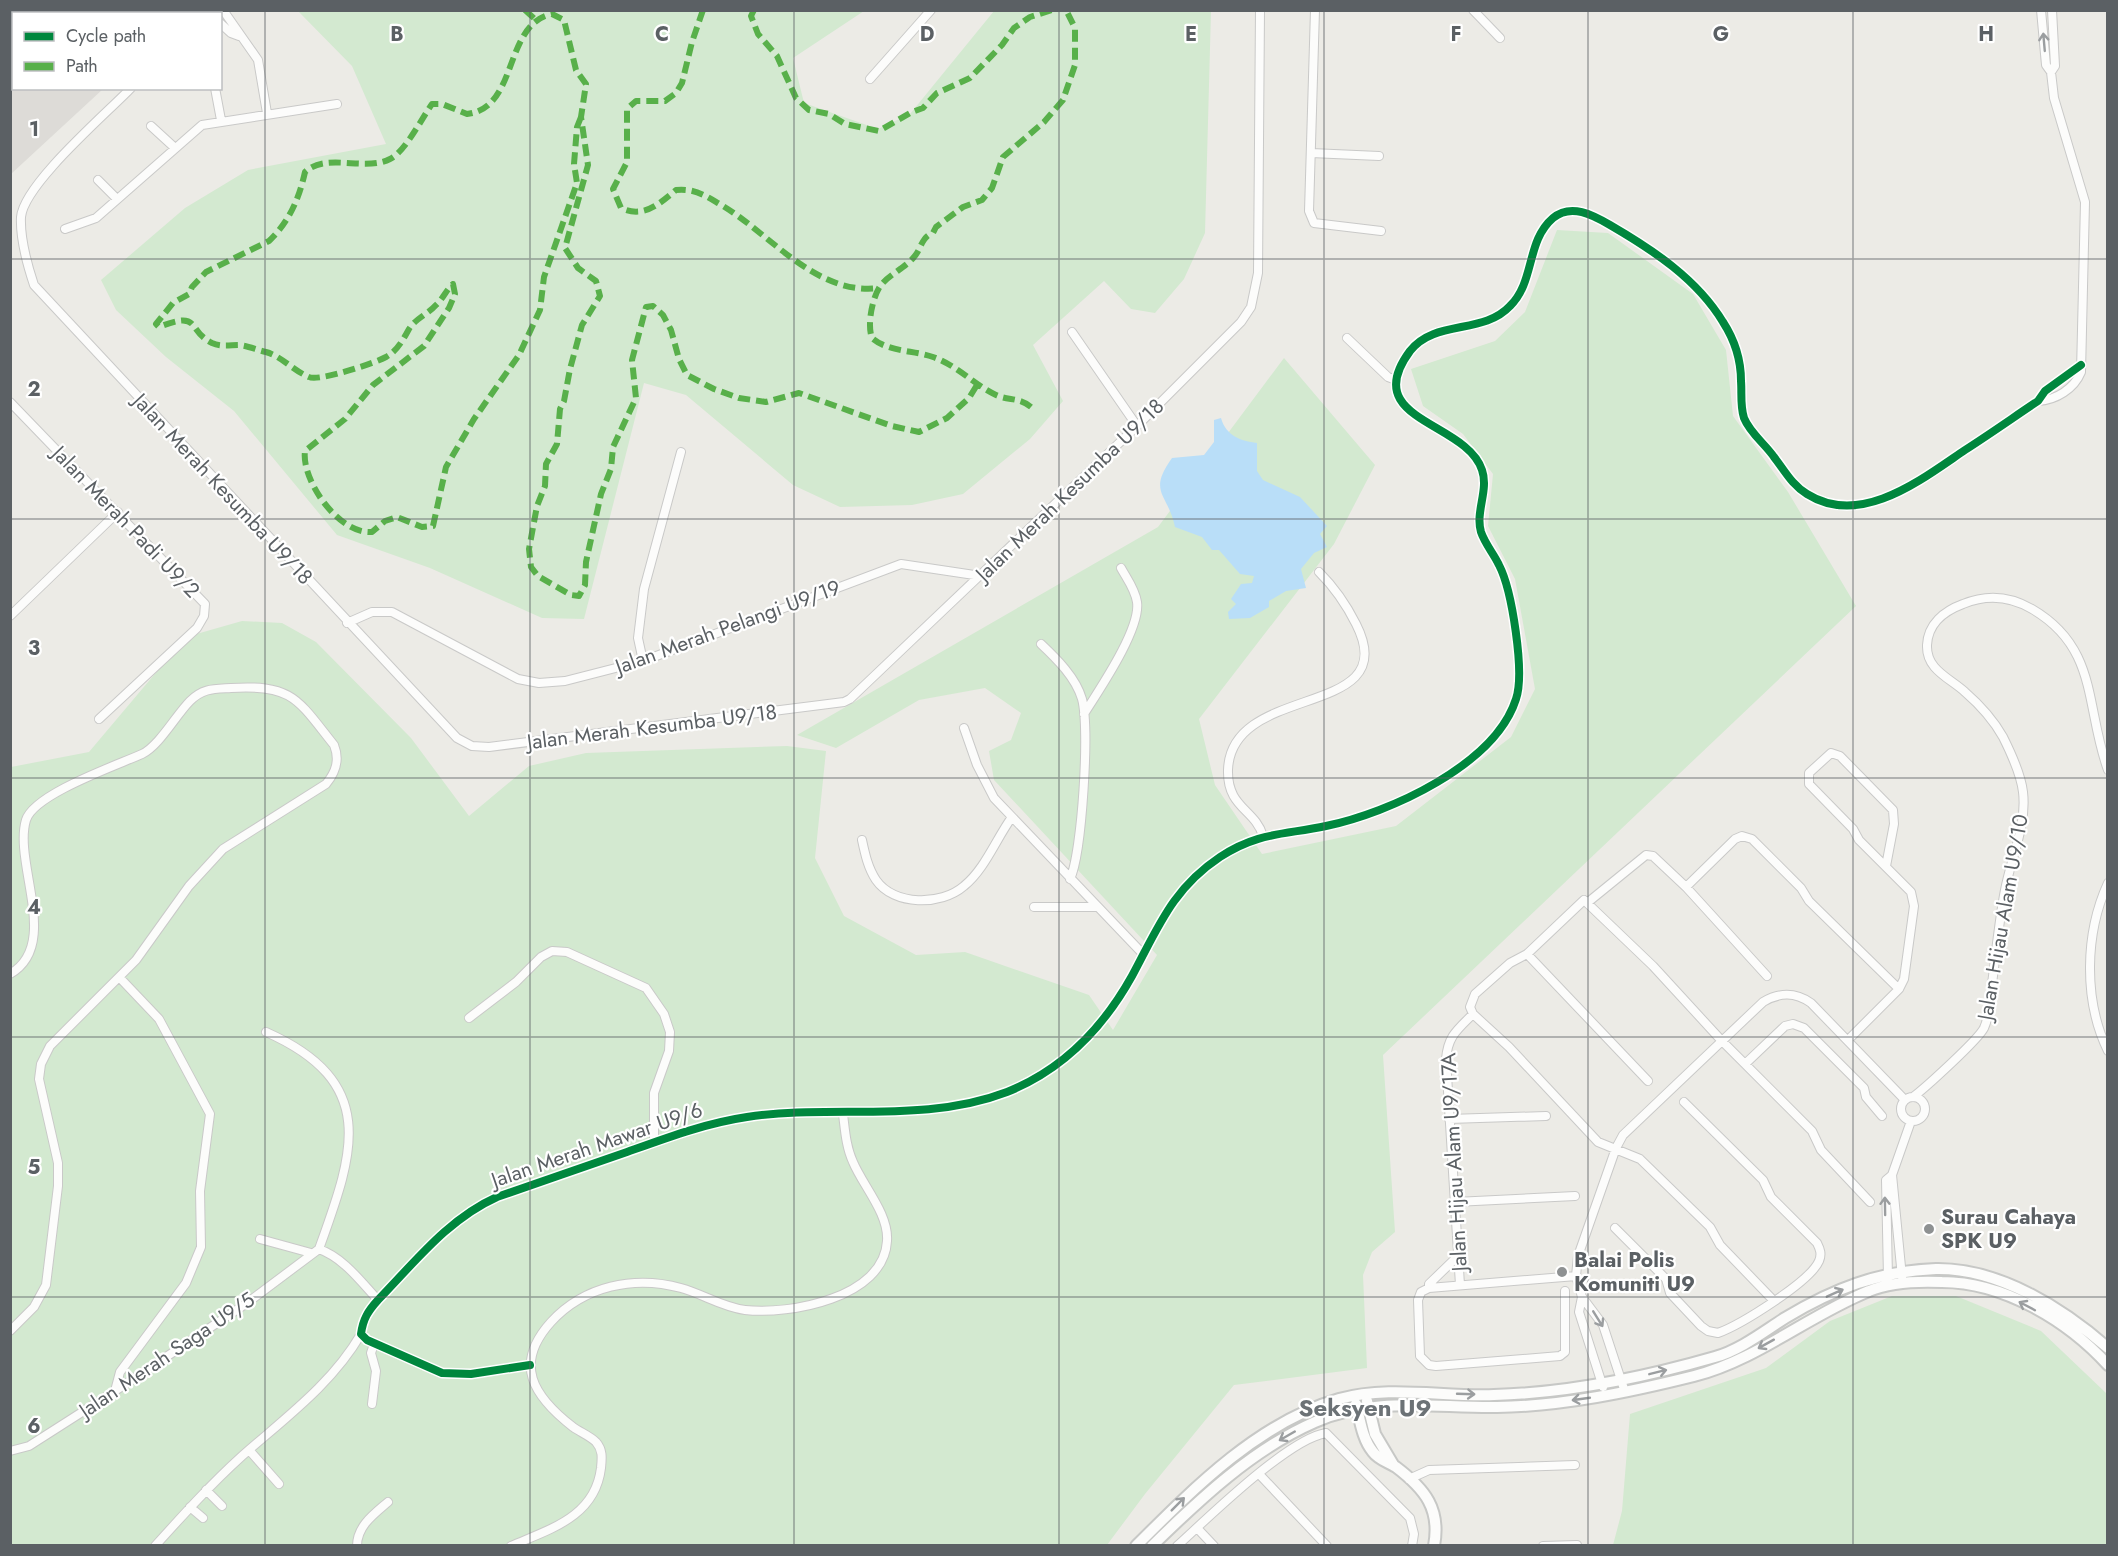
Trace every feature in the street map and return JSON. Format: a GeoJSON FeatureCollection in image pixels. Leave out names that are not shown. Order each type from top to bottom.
{"type":"FeatureCollection","features":[{"type":"Feature","properties":{"kind":"street"},"geometry":{"type":"LineString","coordinates":[[223,10],[258,60],[267,113]]}},
{"type":"Feature","properties":{"kind":"street"},"geometry":{"type":"LineString","coordinates":[[870,79],[932,10]]}},
{"type":"Feature","properties":{"kind":"street","name":"Jalan Merah Kesumba U9/18"},"geometry":{"type":"LineString","coordinates":[[129,90],[41,178],[29,197],[21,215],[27,264],[34,285],[347,623],[457,738],[472,746],[489,747],[844,702],[850,699],[981,576],[1137,426],[1241,322],[1251,307],[1258,273],[1260,10]]}},
{"type":"Feature","properties":{"kind":"street"},"geometry":{"type":"LineString","coordinates":[[1315,10],[1309,211],[1314,223],[1381,231]]}},
{"type":"Feature","properties":{"kind":"street"},"geometry":{"type":"LineString","coordinates":[[1473,10],[1500,38]]}},
{"type":"Feature","properties":{"kind":"street"},"geometry":{"type":"LineString","coordinates":[[2038,401],[2058,397],[2075,383],[2081,372],[2085,202],[2054,98],[2051,72],[2046,65],[2041,10]]}},
{"type":"Feature","properties":{"kind":"street"},"geometry":{"type":"LineString","coordinates":[[2051,72],[2055,66],[2052,10]]}},
{"type":"Feature","properties":{"kind":"street"},"geometry":{"type":"LineString","coordinates":[[222,25],[231,33],[240,36]]}},
{"type":"Feature","properties":{"kind":"street"},"geometry":{"type":"LineString","coordinates":[[215,90],[221,120]]}},
{"type":"Feature","properties":{"kind":"street"},"geometry":{"type":"LineString","coordinates":[[65,229],[96,218],[202,125],[221,120],[337,104]]}},
{"type":"Feature","properties":{"kind":"street"},"geometry":{"type":"LineString","coordinates":[[151,126],[175,148]]}},
{"type":"Feature","properties":{"kind":"street"},"geometry":{"type":"LineString","coordinates":[[1311,153],[1379,156]]}},
{"type":"Feature","properties":{"kind":"street"},"geometry":{"type":"LineString","coordinates":[[98,180],[117,199]]}},
{"type":"Feature","properties":{"kind":"street"},"geometry":{"type":"LineString","coordinates":[[1347,338],[1388,377],[1396,380],[1410,352],[1431,335],[1481,324],[1498,317],[1514,304],[1523,289],[1534,246],[1543,230],[1554,217],[1564,212],[1575,211],[1587,214],[1614,227],[1665,260],[1707,300],[1728,330],[1735,347],[1740,364],[1742,410],[1746,423],[1792,483],[1820,501],[1839,504],[1870,503],[1906,490],[2038,401],[2045,391],[2081,365]]}},
{"type":"Feature","properties":{"kind":"street"},"geometry":{"type":"LineString","coordinates":[[1072,332],[1137,426]]}},
{"type":"Feature","properties":{"kind":"street","name":"Jalan Merah Mawar U9/6"},"geometry":{"type":"LineString","coordinates":[[361,1334],[366,1314],[378,1300],[453,1223],[474,1208],[654,1142],[746,1117],[797,1113],[893,1113],[986,1100],[1015,1089],[1064,1061],[1084,1043],[1114,1005],[1162,916],[1182,888],[1219,858],[1263,836],[1326,826],[1389,807],[1440,782],[1497,733],[1508,719],[1516,699],[1519,665],[1509,594],[1499,564],[1481,531],[1479,518],[1484,478],[1482,470],[1476,460],[1451,437],[1406,407],[1400,397],[1396,380]]}},
{"type":"Feature","properties":{"kind":"street","name":"Jalan Merah Padi U9/2"},"geometry":{"type":"LineString","coordinates":[[10,402],[205,604],[204,616],[197,628],[99,718]]}},
{"type":"Feature","properties":{"kind":"street"},"geometry":{"type":"LineString","coordinates":[[643,661],[638,638],[644,589],[681,452]]}},
{"type":"Feature","properties":{"kind":"street"},"geometry":{"type":"LineString","coordinates":[[10,616],[118,512]]}},
{"type":"Feature","properties":{"kind":"street","name":"Jalan Merah Pelangi U9/19"},"geometry":{"type":"LineString","coordinates":[[347,623],[372,612],[392,612],[518,679],[539,683],[565,681],[643,661],[901,564],[981,576]]}},
{"type":"Feature","properties":{"kind":"street"},"geometry":{"type":"LineString","coordinates":[[1084,714],[1115,665],[1137,614],[1135,592],[1121,568]]}},
{"type":"Feature","properties":{"kind":"street"},"geometry":{"type":"LineString","coordinates":[[1263,836],[1232,795],[1228,768],[1234,744],[1250,725],[1260,718],[1328,695],[1351,682],[1364,659],[1361,634],[1347,606],[1337,590],[1319,572]]}},
{"type":"Feature","properties":{"kind":"street","name":"Jalan Hijau Alam U9/10"},"geometry":{"type":"LineString","coordinates":[[1909,1098],[1928,1086],[1985,1026],[2005,890],[2023,811],[2023,792],[2002,737],[1984,711],[1965,692],[1940,674],[1932,663],[1927,648],[1929,633],[1936,621],[1960,605],[1990,597],[2024,604],[2054,624],[2079,654],[2086,673],[2098,740],[2108,770]]}},
{"type":"Feature","properties":{"kind":"street"},"geometry":{"type":"LineString","coordinates":[[1041,644],[1058,660],[1073,683],[1082,698],[1084,714],[1086,748],[1077,856],[1070,879]]}},
{"type":"Feature","properties":{"kind":"street"},"geometry":{"type":"LineString","coordinates":[[10,974],[25,963],[32,945],[34,927],[25,822],[37,803],[146,752],[183,708],[204,690],[259,686],[287,693],[334,745],[338,754],[334,772],[326,784],[223,849],[189,886],[120,978],[57,1038],[41,1064],[40,1089],[58,1163],[58,1186],[46,1285],[34,1307],[10,1331]]}},
{"type":"Feature","properties":{"kind":"street"},"geometry":{"type":"LineString","coordinates":[[964,728],[984,782],[1012,817],[1143,954]]}},
{"type":"Feature","properties":{"kind":"street"},"geometry":{"type":"LineString","coordinates":[[1848,1040],[1899,989],[1904,979],[1914,906],[1911,892],[1886,866],[1809,784],[1809,773],[1826,755],[1831,753],[1840,756],[1893,810],[1894,824],[1886,866]]}},
{"type":"Feature","properties":{"kind":"street"},"geometry":{"type":"LineString","coordinates":[[862,840],[875,879],[884,888],[898,897],[923,901],[939,898],[964,887],[1012,817]]}},
{"type":"Feature","properties":{"kind":"street"},"geometry":{"type":"LineString","coordinates":[[1686,886],[1735,839],[1742,836],[1752,839],[1801,888],[1809,901],[1899,989]]}},
{"type":"Feature","properties":{"kind":"street"},"geometry":{"type":"LineString","coordinates":[[1767,976],[1686,886],[1653,856],[1646,855],[1586,901],[1527,954],[1510,963],[1475,994],[1470,1007],[1473,1014],[1509,1047],[1598,1142],[1640,1159],[1710,1227],[1720,1245],[1774,1301]]}},
{"type":"Feature","properties":{"kind":"street"},"geometry":{"type":"LineString","coordinates":[[2108,883],[2092,933],[2090,975],[2097,1022],[2108,1051]]}},
{"type":"Feature","properties":{"kind":"street"},"geometry":{"type":"LineString","coordinates":[[1586,901],[1678,992],[1721,1040],[1812,1131],[1821,1150],[1870,1202]]}},
{"type":"Feature","properties":{"kind":"street"},"geometry":{"type":"LineString","coordinates":[[1034,907],[1098,907]]}},
{"type":"Feature","properties":{"kind":"street"},"geometry":{"type":"LineString","coordinates":[[469,1018],[516,982],[541,957],[552,951],[567,952],[646,988],[664,1014],[670,1032],[669,1051],[654,1093],[654,1142]]}},
{"type":"Feature","properties":{"kind":"street"},"geometry":{"type":"LineString","coordinates":[[1527,954],[1648,1081]]}},
{"type":"Feature","properties":{"kind":"street"},"geometry":{"type":"LineString","coordinates":[[115,1391],[120,1372],[186,1283],[201,1246],[200,1191],[210,1114],[159,1019],[120,978]]}},
{"type":"Feature","properties":{"kind":"street"},"geometry":{"type":"LineString","coordinates":[[1625,1392],[1603,1325],[1582,1297],[1576,1276],[1578,1256],[1616,1148],[1623,1135],[1721,1040],[1763,1002],[1773,996],[1789,994],[1802,996],[1909,1098],[1921,1100],[1925,1107]]}},
{"type":"Feature","properties":{"kind":"street","name":"Jalan Hijau Alam U9/17A"},"geometry":{"type":"LineString","coordinates":[[1460,1285],[1449,1119],[1447,1044],[1473,1014]]}},
{"type":"Feature","properties":{"kind":"street"},"geometry":{"type":"LineString","coordinates":[[1745,1064],[1785,1026],[1793,1024],[1804,1028],[1864,1088],[1866,1097],[1882,1116]]}},
{"type":"Feature","properties":{"kind":"street"},"geometry":{"type":"LineString","coordinates":[[266,1032],[312,1058],[338,1090],[348,1114],[350,1128],[348,1161],[315,1251]]}},
{"type":"Feature","properties":{"kind":"street"},"geometry":{"type":"LineString","coordinates":[[1909,1098],[1901,1111],[1905,1118],[1911,1121],[1920,1119],[1925,1107],[1924,1097],[1928,1086]]}},
{"type":"Feature","properties":{"kind":"street"},"geometry":{"type":"LineString","coordinates":[[1615,1228],[1666,1279],[1670,1293],[1708,1331],[1718,1333],[1774,1301],[1815,1267],[1820,1258],[1821,1250],[1771,1197],[1763,1180],[1684,1102]]}},
{"type":"Feature","properties":{"kind":"street"},"geometry":{"type":"LineString","coordinates":[[511,1545],[567,1522],[579,1512],[594,1492],[602,1457],[595,1442],[563,1418],[549,1403],[532,1378],[530,1365],[533,1349],[545,1329],[572,1302],[598,1289],[630,1284],[670,1286],[727,1307],[747,1310],[809,1306],[849,1292],[865,1281],[883,1257],[887,1233],[851,1156],[843,1114]]}},
{"type":"Feature","properties":{"kind":"street"},"geometry":{"type":"LineString","coordinates":[[1449,1119],[1546,1116]]}},
{"type":"Feature","properties":{"kind":"street"},"geometry":{"type":"LineString","coordinates":[[1889,1280],[1886,1180],[1892,1175],[1911,1121]]}},
{"type":"Feature","properties":{"kind":"street"},"geometry":{"type":"LineString","coordinates":[[1892,1175],[1903,1284]]}},
{"type":"Feature","properties":{"kind":"street"},"geometry":{"type":"LineString","coordinates":[[1455,1202],[1575,1196]]}},
{"type":"Feature","properties":{"kind":"street"},"geometry":{"type":"LineString","coordinates":[[260,1239],[332,1254],[378,1300]]}},
{"type":"Feature","properties":{"kind":"street","name":"Jalan Merah Saga U9/5"},"geometry":{"type":"LineString","coordinates":[[10,1451],[29,1446],[115,1391],[247,1304],[315,1251]]}},
{"type":"Feature","properties":{"kind":"street"},"geometry":{"type":"LineString","coordinates":[[1429,1288],[1429,1284],[1458,1256]]}},
{"type":"Feature","properties":{"kind":"street"},"geometry":{"type":"LineString","coordinates":[[1152,1545],[1197,1501],[1286,1436],[1342,1412],[1363,1407],[1390,1405],[1496,1407],[1625,1392],[1697,1375],[1732,1364],[1813,1317],[1871,1290],[1902,1272],[1938,1269],[1964,1272],[2025,1291],[2086,1330],[2108,1348]]}},
{"type":"Feature","properties":{"kind":"street"},"geometry":{"type":"LineString","coordinates":[[1565,1291],[1564,1354],[1436,1366],[1429,1365],[1420,1356],[1418,1300],[1421,1292],[1429,1288],[1576,1276]]}},
{"type":"Feature","properties":{"kind":"street"},"geometry":{"type":"LineString","coordinates":[[1136,1545],[1190,1492],[1257,1440],[1303,1413],[1360,1395],[1405,1392],[1492,1395],[1621,1381],[1726,1354],[1805,1306],[1868,1278],[1903,1284],[1944,1281],[1974,1285],[2002,1293],[2058,1322],[2108,1365]]}},
{"type":"Feature","properties":{"kind":"street"},"geometry":{"type":"LineString","coordinates":[[1582,1297],[1579,1312],[1606,1395]]}},
{"type":"Feature","properties":{"kind":"street"},"geometry":{"type":"LineString","coordinates":[[155,1545],[206,1490],[306,1402],[354,1347],[361,1334],[374,1344],[442,1373],[471,1374],[530,1365]]}},
{"type":"Feature","properties":{"kind":"street"},"geometry":{"type":"LineString","coordinates":[[372,1404],[376,1371],[371,1353],[374,1344]]}},
{"type":"Feature","properties":{"kind":"street"},"geometry":{"type":"LineString","coordinates":[[1360,1395],[1372,1451],[1382,1461],[1394,1466],[1429,1500],[1437,1526],[1434,1545]]}},
{"type":"Feature","properties":{"kind":"street"},"geometry":{"type":"LineString","coordinates":[[1367,1424],[1390,1405]]}},
{"type":"Feature","properties":{"kind":"street"},"geometry":{"type":"LineString","coordinates":[[1342,1412],[1367,1424]]}},
{"type":"Feature","properties":{"kind":"street"},"geometry":{"type":"LineString","coordinates":[[1178,1545],[1259,1474],[1304,1441],[1322,1433],[1330,1434],[1410,1518],[1414,1534],[1412,1545]]}},
{"type":"Feature","properties":{"kind":"street"},"geometry":{"type":"LineString","coordinates":[[249,1450],[279,1484]]}},
{"type":"Feature","properties":{"kind":"street"},"geometry":{"type":"LineString","coordinates":[[1409,1479],[1429,1470],[1575,1465]]}},
{"type":"Feature","properties":{"kind":"street"},"geometry":{"type":"LineString","coordinates":[[1259,1474],[1328,1545]]}},
{"type":"Feature","properties":{"kind":"street"},"geometry":{"type":"LineString","coordinates":[[206,1490],[222,1506]]}},
{"type":"Feature","properties":{"kind":"street"},"geometry":{"type":"LineString","coordinates":[[357,1545],[357,1539],[365,1522],[388,1502]]}},
{"type":"Feature","properties":{"kind":"street"},"geometry":{"type":"LineString","coordinates":[[190,1507],[203,1518]]}},
{"type":"Feature","properties":{"kind":"street"},"geometry":{"type":"LineString","coordinates":[[1197,1528],[1214,1545]]}},
{"type":"Feature","properties":{"kind":"street"},"geometry":{"type":"LineString","coordinates":[[1543,1545],[1577,1545]]}},
{"type":"Feature","properties":{"kind":"shaded area"},"geometry":{"type":"Polygon","coordinates":[[[11,11],[187,11],[12,12],[12,90],[102,90],[11,174],[11,11]]]}},
{"type":"Feature","properties":{"kind":"green space"},"geometry":{"type":"Polygon","coordinates":[[[298,11],[864,11],[793,58],[804,103],[878,129],[910,114],[994,11],[1211,11],[1205,233],[1184,279],[1155,313],[1131,309],[1104,281],[1033,345],[1063,401],[1030,439],[963,494],[912,505],[840,507],[793,485],[686,395],[644,383],[584,619],[542,618],[430,568],[337,535],[234,411],[166,357],[116,310],[101,280],[185,208],[248,170],[386,144],[352,66],[298,11]]]}},
{"type":"Feature","properties":{"kind":"green space"},"geometry":{"type":"Polygon","coordinates":[[[1557,230],[1608,233],[1693,294],[1726,350],[1733,416],[1788,492],[1856,606],[1383,1055],[1395,1232],[1372,1252],[1363,1275],[1367,1368],[1234,1385],[1145,1494],[1107,1545],[11,1546],[11,767],[89,752],[186,637],[242,621],[282,623],[316,642],[411,738],[469,816],[529,766],[586,753],[787,746],[826,751],[815,858],[844,916],[916,955],[965,952],[1089,995],[1113,1030],[1157,955],[994,780],[989,751],[1011,740],[1021,713],[985,688],[919,700],[836,748],[797,735],[1158,527],[1284,358],[1375,465],[1334,544],[1199,719],[1215,785],[1262,854],[1396,826],[1511,737],[1535,689],[1515,579],[1488,526],[1493,474],[1463,434],[1423,406],[1411,369],[1495,341],[1525,312],[1557,230]]]}},
{"type":"Feature","properties":{"kind":"green space"},"geometry":{"type":"Polygon","coordinates":[[[1892,1296],[1956,1296],[2041,1331],[2106,1393],[2107,1545],[1613,1545],[1622,1511],[1630,1414],[1766,1368],[1830,1321],[1892,1296]]]}},
{"type":"Feature","properties":{"kind":"water"},"geometry":{"type":"Polygon","coordinates":[[[1221,418],[1230,433],[1245,441],[1257,443],[1257,471],[1263,480],[1300,497],[1327,526],[1320,534],[1327,547],[1314,553],[1301,569],[1306,588],[1286,591],[1269,601],[1269,607],[1250,618],[1229,619],[1228,612],[1236,604],[1231,599],[1241,584],[1252,583],[1254,576],[1240,574],[1219,550],[1212,550],[1202,537],[1175,527],[1160,486],[1161,479],[1172,458],[1204,455],[1214,442],[1214,420],[1221,418]]]}},
{"type":"Feature","properties":{"kind":"marked path"},"geometry":{"type":"LineString","coordinates":[[525,10],[537,21]]}},
{"type":"Feature","properties":{"kind":"marked path"},"geometry":{"type":"LineString","coordinates":[[703,10],[682,83],[676,93],[665,101],[636,101],[627,109],[627,162],[613,189],[621,208],[629,211],[644,211],[658,204],[676,190],[695,192],[712,199],[741,218],[815,273],[835,283],[856,288],[879,288]]}},
{"type":"Feature","properties":{"kind":"marked path"},"geometry":{"type":"LineString","coordinates":[[754,10],[751,16],[758,34],[777,56],[796,98],[809,110],[829,114],[845,124],[879,131],[923,108],[937,93],[970,78],[1002,45],[1014,28],[1030,17],[1052,10]]}},
{"type":"Feature","properties":{"kind":"marked path"},"geometry":{"type":"LineString","coordinates":[[1031,407],[1022,402],[996,395],[933,357],[878,343],[872,338],[870,320],[874,299],[882,284],[917,254],[924,240],[933,233],[936,227],[963,207],[982,200],[992,188],[1003,157],[1044,122],[1063,100],[1075,65],[1075,28],[1066,10]]}},
{"type":"Feature","properties":{"kind":"marked path"},"geometry":{"type":"LineString","coordinates":[[581,117],[577,127],[574,164],[577,183],[544,277],[540,310],[519,355],[474,419],[446,467],[433,526],[422,527],[397,517],[385,521],[372,532],[359,531],[347,525],[325,504],[316,490],[305,463],[305,451],[345,419],[373,385],[424,346],[449,308],[455,294],[453,284],[438,303],[412,325],[390,355],[323,377],[309,377],[266,352],[239,345],[212,343],[188,321],[182,320],[159,327],[156,324],[173,303],[189,294],[192,287],[206,272],[269,241],[292,210],[305,172],[314,166],[324,163],[369,164],[390,159],[407,142],[432,104],[442,104],[467,114],[484,108],[495,97],[504,82],[525,33],[536,21],[552,14],[564,20],[576,70],[586,84],[581,117],[588,165],[565,248],[578,268],[596,281],[600,296],[582,325],[564,401],[560,409],[557,444],[546,464],[545,486],[537,506],[529,549],[531,567],[538,576],[571,595],[579,596],[585,585],[586,562],[601,494],[611,469],[613,447],[636,398],[632,360],[646,307],[653,306],[663,315],[671,330],[679,359],[687,375],[714,389],[739,398],[766,402],[799,393],[892,426],[919,432],[947,418],[969,398],[977,385]]}},
{"type":"Feature","properties":{"kind":"cycle path"},"geometry":{"type":"LineString","coordinates":[[530,1365],[471,1374],[442,1373],[367,1340],[361,1334],[366,1316],[374,1304],[433,1242],[463,1217],[497,1197],[671,1136],[732,1120],[811,1112],[877,1112],[943,1108],[975,1102],[1027,1083],[1063,1059],[1094,1030],[1121,995],[1178,896],[1190,882],[1220,857],[1259,839],[1351,820],[1408,798],[1463,765],[1486,745],[1504,723],[1516,699],[1519,671],[1516,632],[1504,577],[1481,532],[1480,517],[1484,478],[1472,454],[1406,406],[1397,392],[1398,374],[1410,351],[1420,341],[1446,330],[1486,321],[1499,315],[1510,306],[1523,285],[1538,238],[1553,218],[1567,211],[1582,212],[1596,218],[1658,255],[1700,292],[1723,322],[1734,343],[1741,373],[1742,409],[1747,423],[1797,486],[1807,494],[1828,503],[1848,506],[1869,503],[1910,486],[2038,401],[2045,391],[2081,365]]}},
{"type":"Feature","properties":{"kind":"place","name":"Surau Cahaya SPK U9"},"geometry":{"type":"Point","coordinates":[1929,1229]}},
{"type":"Feature","properties":{"kind":"place","name":"Balai Polis Komuniti U9"},"geometry":{"type":"Point","coordinates":[1562,1272]}},
{"type":"Feature","properties":{"kind":"district","name":"Seksyen U9"},"geometry":{"type":"Point","coordinates":[1365,1408]}}]}
